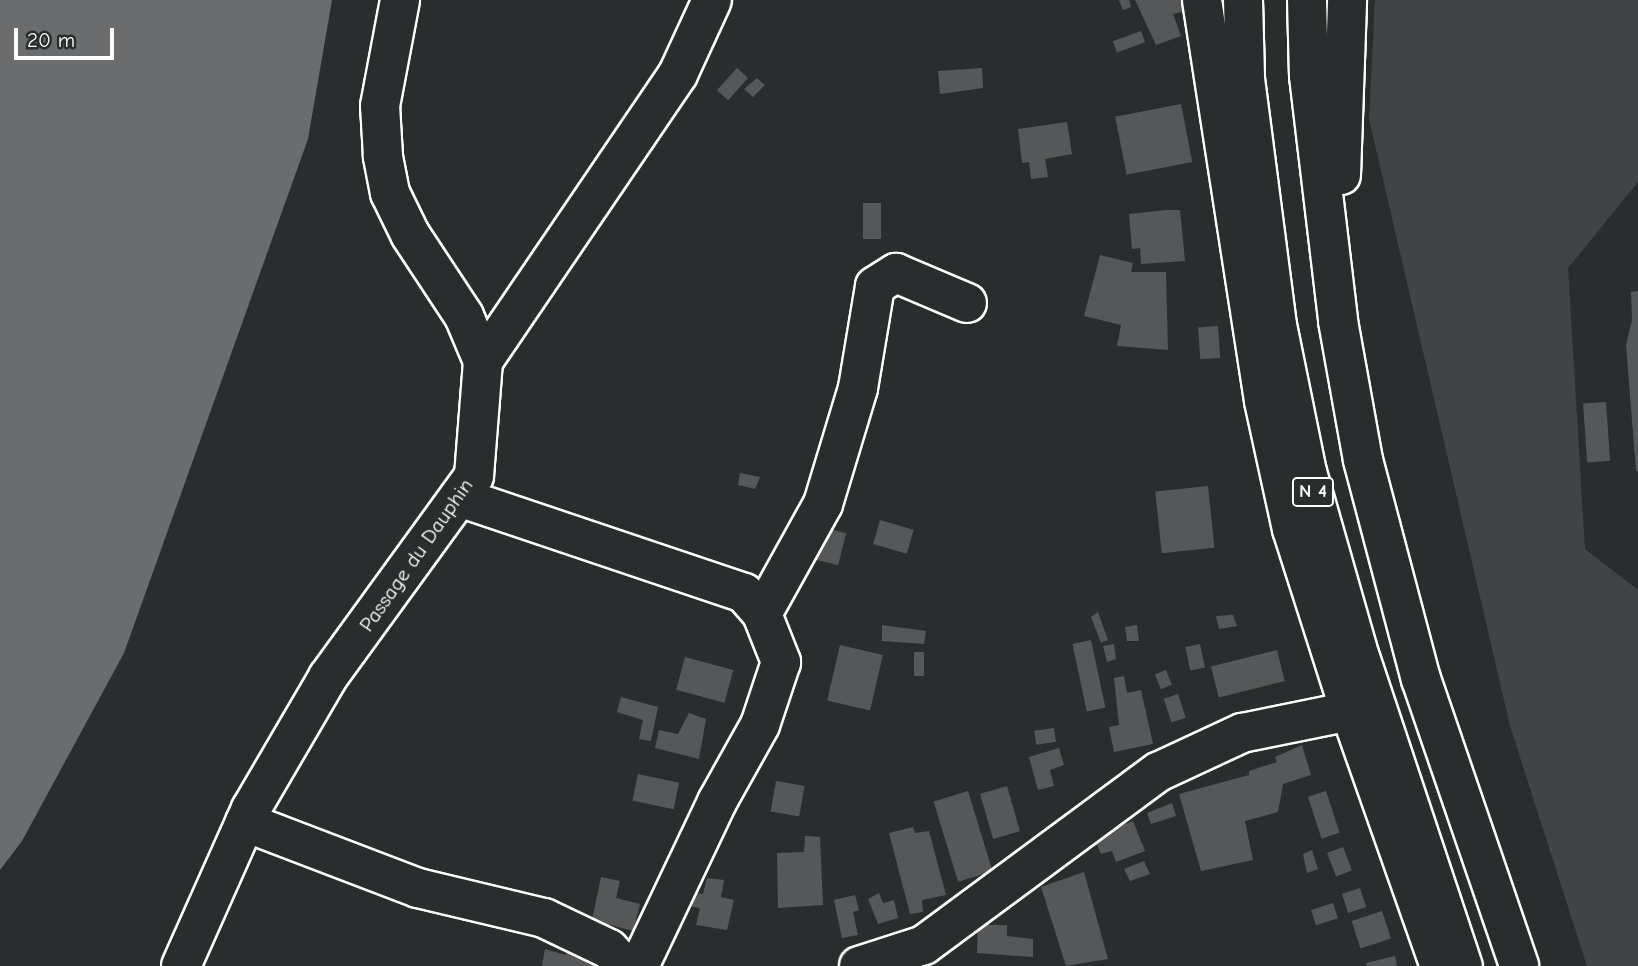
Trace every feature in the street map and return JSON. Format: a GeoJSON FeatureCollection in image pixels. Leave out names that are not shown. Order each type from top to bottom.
{"type":"FeatureCollection","features":[{"type":"Feature","properties":{"kind":"main road","name":"Passage du Dauphin"},"geometry":{"type":"LineString","coordinates":[[181,966],[245,822],[328,677],[474,475],[483,361],[464,316],[410,234],[390,193],[380,106],[400,0]]}},
{"type":"Feature","properties":{"kind":"main road"},"geometry":{"type":"LineString","coordinates":[[483,361],[678,74],[712,0]]}},
{"type":"Feature","properties":{"kind":"main road"},"geometry":{"type":"LineString","coordinates":[[1202,0],[1264,401],[1292,528],[1350,711],[1440,966]]}},
{"type":"Feature","properties":{"kind":"main road","name":"N 4"},"geometry":{"type":"LineString","coordinates":[[1242,0],[1245,79],[1277,325],[1307,472],[1357,648],[1463,966]]}},
{"type":"Feature","properties":{"kind":"main road","name":"N 4"},"geometry":{"type":"LineString","coordinates":[[1307,0],[1309,76],[1338,321],[1363,460],[1421,679],[1519,966]]}},
{"type":"Feature","properties":{"kind":"main road"},"geometry":{"type":"LineString","coordinates":[[1338,321],[1347,0]]}},
{"type":"Feature","properties":{"kind":"main road"},"geometry":{"type":"LineString","coordinates":[[762,614],[823,504],[859,388],[875,286],[896,273],[967,303]]}},
{"type":"Feature","properties":{"kind":"main road"},"geometry":{"type":"LineString","coordinates":[[459,496],[744,593],[762,614],[781,662],[761,725],[717,802],[639,966]]}},
{"type":"Feature","properties":{"kind":"main road"},"geometry":{"type":"LineString","coordinates":[[859,966],[925,945],[1158,772],[1242,733],[1350,711]]}},
{"type":"Feature","properties":{"kind":"main road"},"geometry":{"type":"LineString","coordinates":[[245,822],[418,888],[544,918],[609,949],[625,966]]}},
{"type":"Feature","properties":{"kind":"main road"},"geometry":{"type":"LineString","coordinates":[[949,966],[953,925]]}},
{"type":"Feature","properties":{"kind":"shaded area"},"geometry":{"type":"Polygon","coordinates":[[[0,0],[332,0],[308,139],[124,653],[22,841],[0,870],[0,0]]]}},
{"type":"Feature","properties":{"kind":"shaded area"},"geometry":{"type":"Polygon","coordinates":[[[1375,0],[1638,0],[1638,182],[1568,268],[1585,549],[1638,590],[1638,966],[1587,966],[1510,726],[1369,119],[1375,0]]]}},
{"type":"Feature","properties":{"kind":"building"},"geometry":{"type":"Polygon","coordinates":[[[1119,0],[1129,0],[1131,7],[1123,10],[1119,0]]]}},
{"type":"Feature","properties":{"kind":"building"},"geometry":{"type":"Polygon","coordinates":[[[1135,0],[1185,0],[1189,10],[1173,14],[1181,36],[1156,45],[1135,0]]]}},
{"type":"Feature","properties":{"kind":"building"},"geometry":{"type":"Polygon","coordinates":[[[1141,31],[1145,42],[1117,53],[1113,41],[1141,31]]]}},
{"type":"Feature","properties":{"kind":"building"},"geometry":{"type":"Polygon","coordinates":[[[737,68],[748,78],[728,100],[717,90],[737,68]]]}},
{"type":"Feature","properties":{"kind":"building"},"geometry":{"type":"Polygon","coordinates":[[[982,68],[983,88],[940,94],[938,71],[982,68]]]}},
{"type":"Feature","properties":{"kind":"building"},"geometry":{"type":"Polygon","coordinates":[[[757,78],[765,85],[753,97],[744,89],[757,78]]]}},
{"type":"Feature","properties":{"kind":"building"},"geometry":{"type":"Polygon","coordinates":[[[1181,104],[1192,162],[1126,175],[1115,117],[1181,104]]]}},
{"type":"Feature","properties":{"kind":"building"},"geometry":{"type":"Polygon","coordinates":[[[1067,122],[1072,154],[1045,159],[1048,177],[1031,179],[1029,162],[1022,163],[1018,129],[1067,122]]]}},
{"type":"Feature","properties":{"kind":"building"},"geometry":{"type":"Polygon","coordinates":[[[863,203],[881,203],[881,239],[863,239],[863,203]]]}},
{"type":"Feature","properties":{"kind":"building"},"geometry":{"type":"Polygon","coordinates":[[[1180,210],[1185,261],[1141,264],[1140,248],[1132,249],[1129,214],[1180,210]]]}},
{"type":"Feature","properties":{"kind":"building"},"geometry":{"type":"Polygon","coordinates":[[[1100,255],[1133,263],[1131,272],[1166,272],[1168,350],[1117,346],[1121,325],[1084,316],[1100,255]]]}},
{"type":"Feature","properties":{"kind":"building"},"geometry":{"type":"Polygon","coordinates":[[[1638,291],[1636,471],[1626,345],[1632,320],[1631,292],[1638,291]]]}},
{"type":"Feature","properties":{"kind":"building"},"geometry":{"type":"Polygon","coordinates":[[[1218,326],[1220,358],[1200,359],[1198,327],[1218,326]]]}},
{"type":"Feature","properties":{"kind":"building"},"geometry":{"type":"Polygon","coordinates":[[[1606,402],[1610,461],[1587,462],[1583,404],[1606,402]]]}},
{"type":"Feature","properties":{"kind":"building"},"geometry":{"type":"Polygon","coordinates":[[[740,473],[760,477],[755,489],[738,485],[740,473]]]}},
{"type":"Feature","properties":{"kind":"building"},"geometry":{"type":"Polygon","coordinates":[[[1208,486],[1214,548],[1162,553],[1155,492],[1208,486]]]}},
{"type":"Feature","properties":{"kind":"building"},"geometry":{"type":"Polygon","coordinates":[[[880,520],[914,530],[907,554],[873,544],[880,520]]]}},
{"type":"Feature","properties":{"kind":"building"},"geometry":{"type":"Polygon","coordinates":[[[817,526],[846,533],[838,565],[809,558],[817,526]]]}},
{"type":"Feature","properties":{"kind":"building"},"geometry":{"type":"Polygon","coordinates":[[[1098,612],[1108,640],[1101,643],[1091,617],[1098,612]]]}},
{"type":"Feature","properties":{"kind":"building"},"geometry":{"type":"Polygon","coordinates":[[[1233,615],[1237,626],[1219,629],[1216,616],[1233,615]]]}},
{"type":"Feature","properties":{"kind":"building"},"geometry":{"type":"Polygon","coordinates":[[[882,625],[926,631],[924,644],[882,641],[882,625]]]}},
{"type":"Feature","properties":{"kind":"building"},"geometry":{"type":"Polygon","coordinates":[[[1137,625],[1139,641],[1127,641],[1125,627],[1137,625]]]}},
{"type":"Feature","properties":{"kind":"building"},"geometry":{"type":"Polygon","coordinates":[[[1091,640],[1105,707],[1087,711],[1072,644],[1091,640]]]}},
{"type":"Feature","properties":{"kind":"building"},"geometry":{"type":"Polygon","coordinates":[[[1114,644],[1116,659],[1107,662],[1103,646],[1114,644]]]}},
{"type":"Feature","properties":{"kind":"building"},"geometry":{"type":"Polygon","coordinates":[[[1200,644],[1205,667],[1190,671],[1185,647],[1200,644]]]}},
{"type":"Feature","properties":{"kind":"building"},"geometry":{"type":"Polygon","coordinates":[[[840,645],[883,655],[870,710],[827,701],[840,645]]]}},
{"type":"Feature","properties":{"kind":"building"},"geometry":{"type":"Polygon","coordinates":[[[1277,650],[1285,681],[1219,698],[1211,666],[1277,650]]]}},
{"type":"Feature","properties":{"kind":"building"},"geometry":{"type":"Polygon","coordinates":[[[914,652],[924,652],[924,676],[914,676],[914,652]]]}},
{"type":"Feature","properties":{"kind":"building"},"geometry":{"type":"Polygon","coordinates":[[[685,657],[733,670],[724,703],[676,690],[685,657]]]}},
{"type":"Feature","properties":{"kind":"building"},"geometry":{"type":"Polygon","coordinates":[[[1166,670],[1172,685],[1161,689],[1155,674],[1166,670]]]}},
{"type":"Feature","properties":{"kind":"building"},"geometry":{"type":"Polygon","coordinates":[[[1124,676],[1127,693],[1141,690],[1153,744],[1114,752],[1109,727],[1119,725],[1114,678],[1124,676]]]}},
{"type":"Feature","properties":{"kind":"building"},"geometry":{"type":"Polygon","coordinates":[[[1178,694],[1186,718],[1171,722],[1164,699],[1178,694]]]}},
{"type":"Feature","properties":{"kind":"building"},"geometry":{"type":"Polygon","coordinates":[[[621,697],[658,707],[651,741],[639,739],[643,720],[617,712],[621,697]]]}},
{"type":"Feature","properties":{"kind":"building"},"geometry":{"type":"Polygon","coordinates":[[[689,713],[706,719],[699,759],[655,748],[659,730],[678,734],[689,713]]]}},
{"type":"Feature","properties":{"kind":"building"},"geometry":{"type":"Polygon","coordinates":[[[1054,728],[1056,742],[1036,745],[1034,731],[1054,728]]]}},
{"type":"Feature","properties":{"kind":"building"},"geometry":{"type":"Polygon","coordinates":[[[1302,745],[1311,775],[1283,784],[1278,812],[1245,821],[1253,860],[1201,871],[1179,794],[1249,775],[1249,771],[1277,762],[1275,757],[1302,745]]]}},
{"type":"Feature","properties":{"kind":"building"},"geometry":{"type":"Polygon","coordinates":[[[1059,748],[1064,765],[1050,770],[1054,786],[1038,790],[1029,757],[1059,748]]]}},
{"type":"Feature","properties":{"kind":"building"},"geometry":{"type":"Polygon","coordinates":[[[638,774],[679,783],[673,809],[632,800],[638,774]]]}},
{"type":"Feature","properties":{"kind":"building"},"geometry":{"type":"Polygon","coordinates":[[[776,781],[805,786],[799,817],[771,812],[776,781]]]}},
{"type":"Feature","properties":{"kind":"building"},"geometry":{"type":"Polygon","coordinates":[[[1007,786],[1020,831],[993,839],[980,794],[1007,786]]]}},
{"type":"Feature","properties":{"kind":"building"},"geometry":{"type":"Polygon","coordinates":[[[968,791],[993,871],[958,882],[934,802],[968,791]]]}},
{"type":"Feature","properties":{"kind":"building"},"geometry":{"type":"Polygon","coordinates":[[[1326,791],[1340,833],[1322,839],[1308,797],[1326,791]]]}},
{"type":"Feature","properties":{"kind":"building"},"geometry":{"type":"Polygon","coordinates":[[[1172,803],[1176,816],[1151,824],[1147,813],[1172,803]]]}},
{"type":"Feature","properties":{"kind":"building"},"geometry":{"type":"Polygon","coordinates":[[[1133,821],[1145,851],[1116,862],[1112,851],[1101,854],[1093,836],[1133,821]]]}},
{"type":"Feature","properties":{"kind":"building"},"geometry":{"type":"Polygon","coordinates":[[[913,827],[915,833],[929,831],[946,895],[922,900],[923,912],[910,914],[889,833],[913,827]]]}},
{"type":"Feature","properties":{"kind":"building"},"geometry":{"type":"Polygon","coordinates":[[[805,836],[820,837],[823,905],[778,908],[777,853],[804,852],[805,836]]]}},
{"type":"Feature","properties":{"kind":"building"},"geometry":{"type":"Polygon","coordinates":[[[1343,847],[1352,870],[1336,876],[1327,853],[1343,847]]]}},
{"type":"Feature","properties":{"kind":"building"},"geometry":{"type":"Polygon","coordinates":[[[1312,850],[1318,869],[1307,873],[1303,854],[1312,850]]]}},
{"type":"Feature","properties":{"kind":"building"},"geometry":{"type":"Polygon","coordinates":[[[1144,861],[1150,874],[1130,881],[1124,869],[1144,861]]]}},
{"type":"Feature","properties":{"kind":"building"},"geometry":{"type":"Polygon","coordinates":[[[1084,872],[1108,959],[1066,966],[1041,887],[1084,872]]]}},
{"type":"Feature","properties":{"kind":"building"},"geometry":{"type":"Polygon","coordinates":[[[601,877],[620,881],[616,898],[640,904],[633,931],[592,920],[601,877]]]}},
{"type":"Feature","properties":{"kind":"building"},"geometry":{"type":"Polygon","coordinates":[[[707,878],[724,880],[721,897],[734,900],[727,930],[696,925],[700,908],[687,906],[689,892],[703,894],[707,878]]]}},
{"type":"Feature","properties":{"kind":"building"},"geometry":{"type":"Polygon","coordinates":[[[1360,888],[1366,907],[1348,913],[1342,894],[1360,888]]]}},
{"type":"Feature","properties":{"kind":"building"},"geometry":{"type":"Polygon","coordinates":[[[879,893],[883,903],[894,900],[898,918],[878,924],[868,899],[879,893]]]}},
{"type":"Feature","properties":{"kind":"building"},"geometry":{"type":"Polygon","coordinates":[[[855,895],[859,910],[853,912],[858,935],[842,938],[834,900],[855,895]]]}},
{"type":"Feature","properties":{"kind":"building"},"geometry":{"type":"Polygon","coordinates":[[[1333,903],[1338,918],[1316,925],[1311,910],[1333,903]]]}},
{"type":"Feature","properties":{"kind":"building"},"geometry":{"type":"Polygon","coordinates":[[[1382,911],[1391,939],[1361,948],[1352,921],[1382,911]]]}},
{"type":"Feature","properties":{"kind":"building"},"geometry":{"type":"Polygon","coordinates":[[[978,925],[1007,925],[1007,936],[1033,939],[1033,957],[977,953],[978,925]]]}},
{"type":"Feature","properties":{"kind":"building"},"geometry":{"type":"Polygon","coordinates":[[[545,949],[566,955],[567,949],[606,966],[542,966],[545,949]]]}},
{"type":"Feature","properties":{"kind":"building"},"geometry":{"type":"Polygon","coordinates":[[[1395,956],[1397,966],[1367,966],[1366,963],[1395,956]]]}}]}
